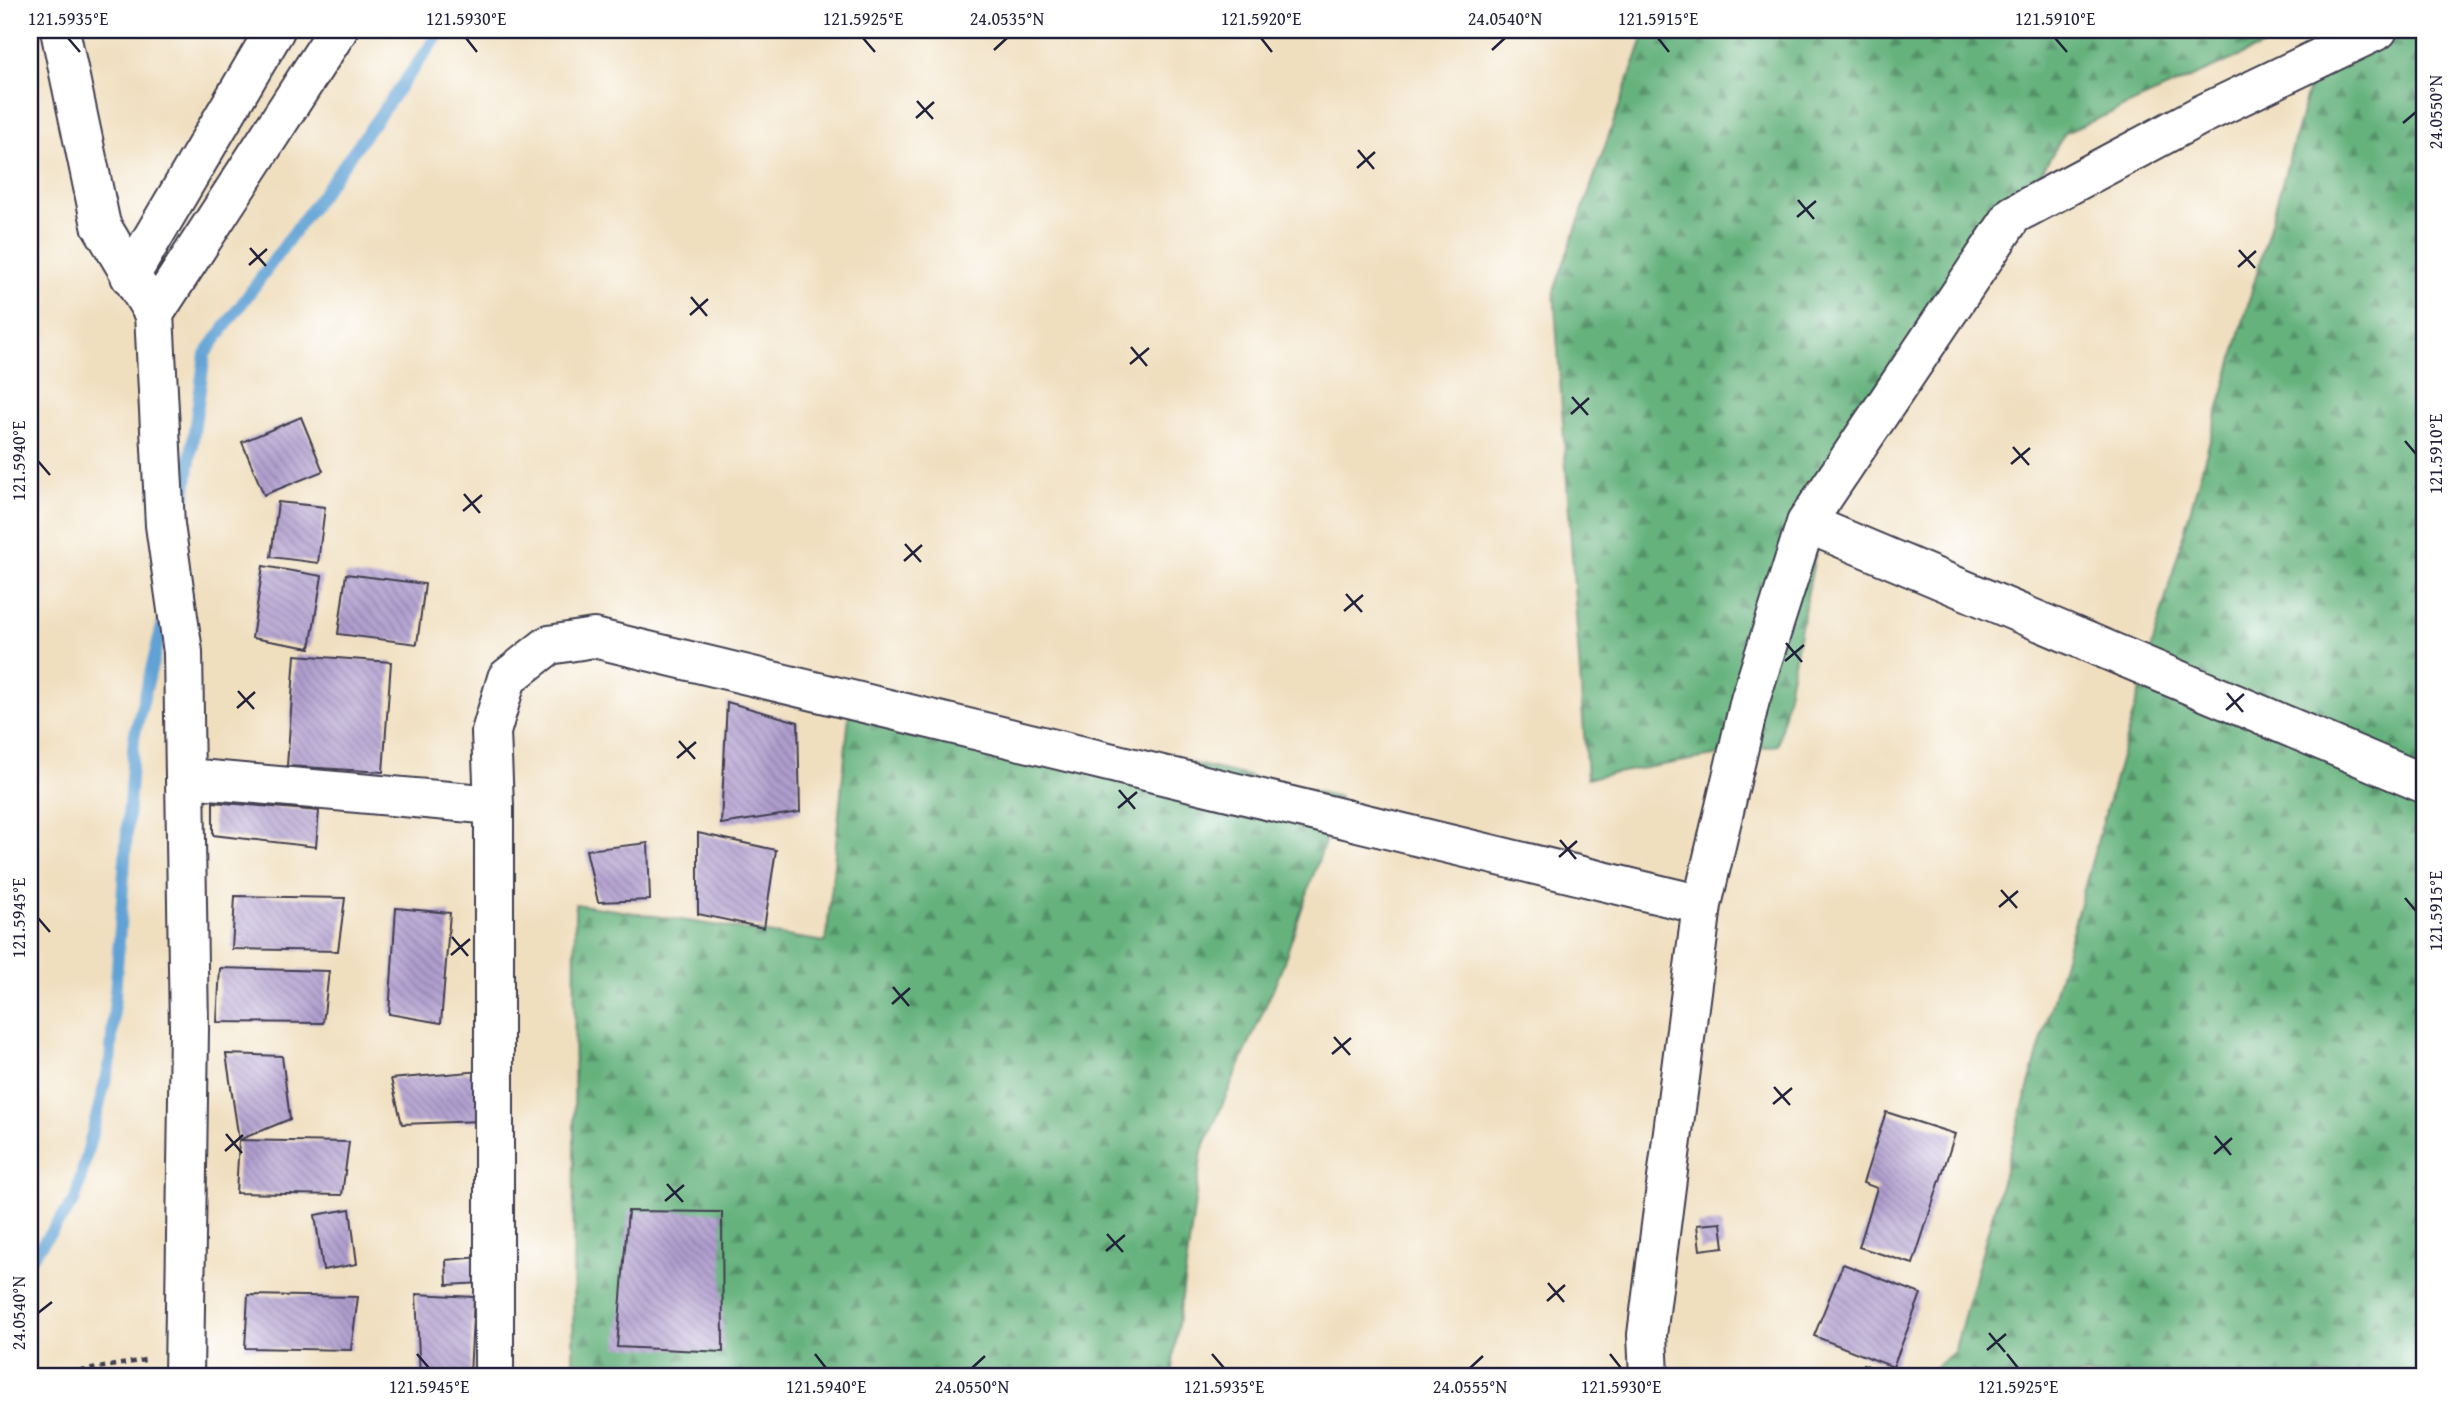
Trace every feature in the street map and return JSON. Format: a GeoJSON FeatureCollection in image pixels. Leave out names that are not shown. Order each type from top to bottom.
{"type":"FeatureCollection","features":[{"type":"Feature","properties":{"kind":"street"},"geometry":{"type":"LineString","coordinates":[[60,30],[101,225],[154,314],[170,557],[183,652],[187,778],[188,1029],[184,1365]]}},
{"type":"Feature","properties":{"kind":"street"},"geometry":{"type":"LineString","coordinates":[[130,276],[275,30]]}},
{"type":"Feature","properties":{"kind":"street"},"geometry":{"type":"LineString","coordinates":[[154,314],[338,30]]}},
{"type":"Feature","properties":{"kind":"street"},"geometry":{"type":"LineString","coordinates":[[1649,1376],[1647,1335],[1702,905],[1750,701],[1806,523],[2013,215],[2201,115],[2378,30]]}},
{"type":"Feature","properties":{"kind":"street"},"geometry":{"type":"LineString","coordinates":[[1806,523],[2425,784]]}},
{"type":"Feature","properties":{"kind":"street"},"geometry":{"type":"LineString","coordinates":[[494,1376],[494,805],[491,732],[507,678],[549,645],[594,638],[1702,905]]}},
{"type":"Feature","properties":{"kind":"street"},"geometry":{"type":"LineString","coordinates":[[187,778],[494,805]]}},
{"type":"Feature","properties":{"kind":"path"},"geometry":{"type":"LineString","coordinates":[[51,1376],[184,1365]]}},
{"type":"Feature","properties":{"kind":"green space"},"geometry":{"type":"Polygon","coordinates":[[[1646,30],[2299,30],[2065,133],[1817,545],[1778,745],[1587,778],[1554,291],[1646,30]]]}},
{"type":"Feature","properties":{"kind":"green space"},"geometry":{"type":"Polygon","coordinates":[[[2325,30],[2425,30],[2425,1376],[1924,1376],[1954,1352],[2325,30]]]}},
{"type":"Feature","properties":{"kind":"green space"},"geometry":{"type":"Polygon","coordinates":[[[852,686],[1340,797],[1280,973],[1202,1151],[1171,1376],[573,1376],[575,904],[826,942],[852,686]]]}},
{"type":"Feature","properties":{"kind":"building"},"geometry":{"type":"Polygon","coordinates":[[[301,417],[323,471],[264,495],[242,442],[301,417]]]}},
{"type":"Feature","properties":{"kind":"building"},"geometry":{"type":"Polygon","coordinates":[[[278,502],[325,507],[318,563],[271,557],[278,502]]]}},
{"type":"Feature","properties":{"kind":"building"},"geometry":{"type":"Polygon","coordinates":[[[263,566],[322,576],[310,648],[252,638],[263,566]]]}},
{"type":"Feature","properties":{"kind":"building"},"geometry":{"type":"Polygon","coordinates":[[[346,574],[425,584],[417,644],[338,634],[346,574]]]}},
{"type":"Feature","properties":{"kind":"building"},"geometry":{"type":"Polygon","coordinates":[[[295,655],[391,662],[383,772],[287,766],[295,655]]]}},
{"type":"Feature","properties":{"kind":"building"},"geometry":{"type":"Polygon","coordinates":[[[727,702],[798,722],[800,812],[721,824],[727,702]]]}},
{"type":"Feature","properties":{"kind":"building"},"geometry":{"type":"Polygon","coordinates":[[[213,802],[319,811],[316,847],[213,835],[213,802]]]}},
{"type":"Feature","properties":{"kind":"building"},"geometry":{"type":"Polygon","coordinates":[[[698,833],[776,850],[764,928],[698,914],[698,833]]]}},
{"type":"Feature","properties":{"kind":"building"},"geometry":{"type":"Polygon","coordinates":[[[648,843],[650,900],[598,902],[586,850],[648,843]]]}},
{"type":"Feature","properties":{"kind":"building"},"geometry":{"type":"Polygon","coordinates":[[[235,896],[345,898],[338,951],[232,949],[235,896]]]}},
{"type":"Feature","properties":{"kind":"building"},"geometry":{"type":"Polygon","coordinates":[[[396,908],[450,913],[441,1023],[389,1014],[396,908]]]}},
{"type":"Feature","properties":{"kind":"building"},"geometry":{"type":"Polygon","coordinates":[[[220,968],[329,971],[323,1023],[217,1022],[220,968]]]}},
{"type":"Feature","properties":{"kind":"building"},"geometry":{"type":"Polygon","coordinates":[[[226,1054],[282,1056],[290,1119],[239,1140],[226,1054]]]}},
{"type":"Feature","properties":{"kind":"building"},"geometry":{"type":"Polygon","coordinates":[[[481,1071],[480,1121],[402,1124],[391,1079],[481,1071]]]}},
{"type":"Feature","properties":{"kind":"building"},"geometry":{"type":"Polygon","coordinates":[[[1886,1112],[1955,1134],[1913,1264],[1859,1247],[1877,1188],[1863,1183],[1886,1112]]]}},
{"type":"Feature","properties":{"kind":"building"},"geometry":{"type":"Polygon","coordinates":[[[239,1140],[349,1142],[342,1195],[236,1193],[239,1140]]]}},
{"type":"Feature","properties":{"kind":"building"},"geometry":{"type":"Polygon","coordinates":[[[350,1209],[357,1264],[323,1270],[315,1215],[350,1209]]]}},
{"type":"Feature","properties":{"kind":"building"},"geometry":{"type":"Polygon","coordinates":[[[628,1211],[722,1212],[723,1352],[617,1347],[628,1211]]]}},
{"type":"Feature","properties":{"kind":"building"},"geometry":{"type":"Polygon","coordinates":[[[1721,1223],[1724,1247],[1700,1250],[1697,1225],[1721,1223]]]}},
{"type":"Feature","properties":{"kind":"building"},"geometry":{"type":"Polygon","coordinates":[[[481,1257],[482,1283],[447,1285],[446,1260],[481,1257]]]}},
{"type":"Feature","properties":{"kind":"building"},"geometry":{"type":"Polygon","coordinates":[[[1843,1264],[1921,1294],[1893,1367],[1814,1336],[1843,1264]]]}},
{"type":"Feature","properties":{"kind":"building"},"geometry":{"type":"Polygon","coordinates":[[[416,1294],[474,1297],[470,1376],[420,1376],[416,1294]]]}},
{"type":"Feature","properties":{"kind":"building"},"geometry":{"type":"Polygon","coordinates":[[[248,1295],[358,1297],[351,1350],[245,1348],[248,1295]]]}},
{"type":"Feature","properties":{"kind":"building"},"geometry":{"type":"Polygon","coordinates":[[[1863,1364],[1883,1372],[1882,1376],[1858,1376],[1863,1364]]]}},
{"type":"Feature","properties":{"kind":"waterway"},"geometry":{"type":"LineString","coordinates":[[181,524],[205,354],[442,30]]}},
{"type":"Feature","properties":{"kind":"waterway"},"geometry":{"type":"LineString","coordinates":[[30,1260],[75,1200],[110,1063],[134,737],[165,614]]}}]}
